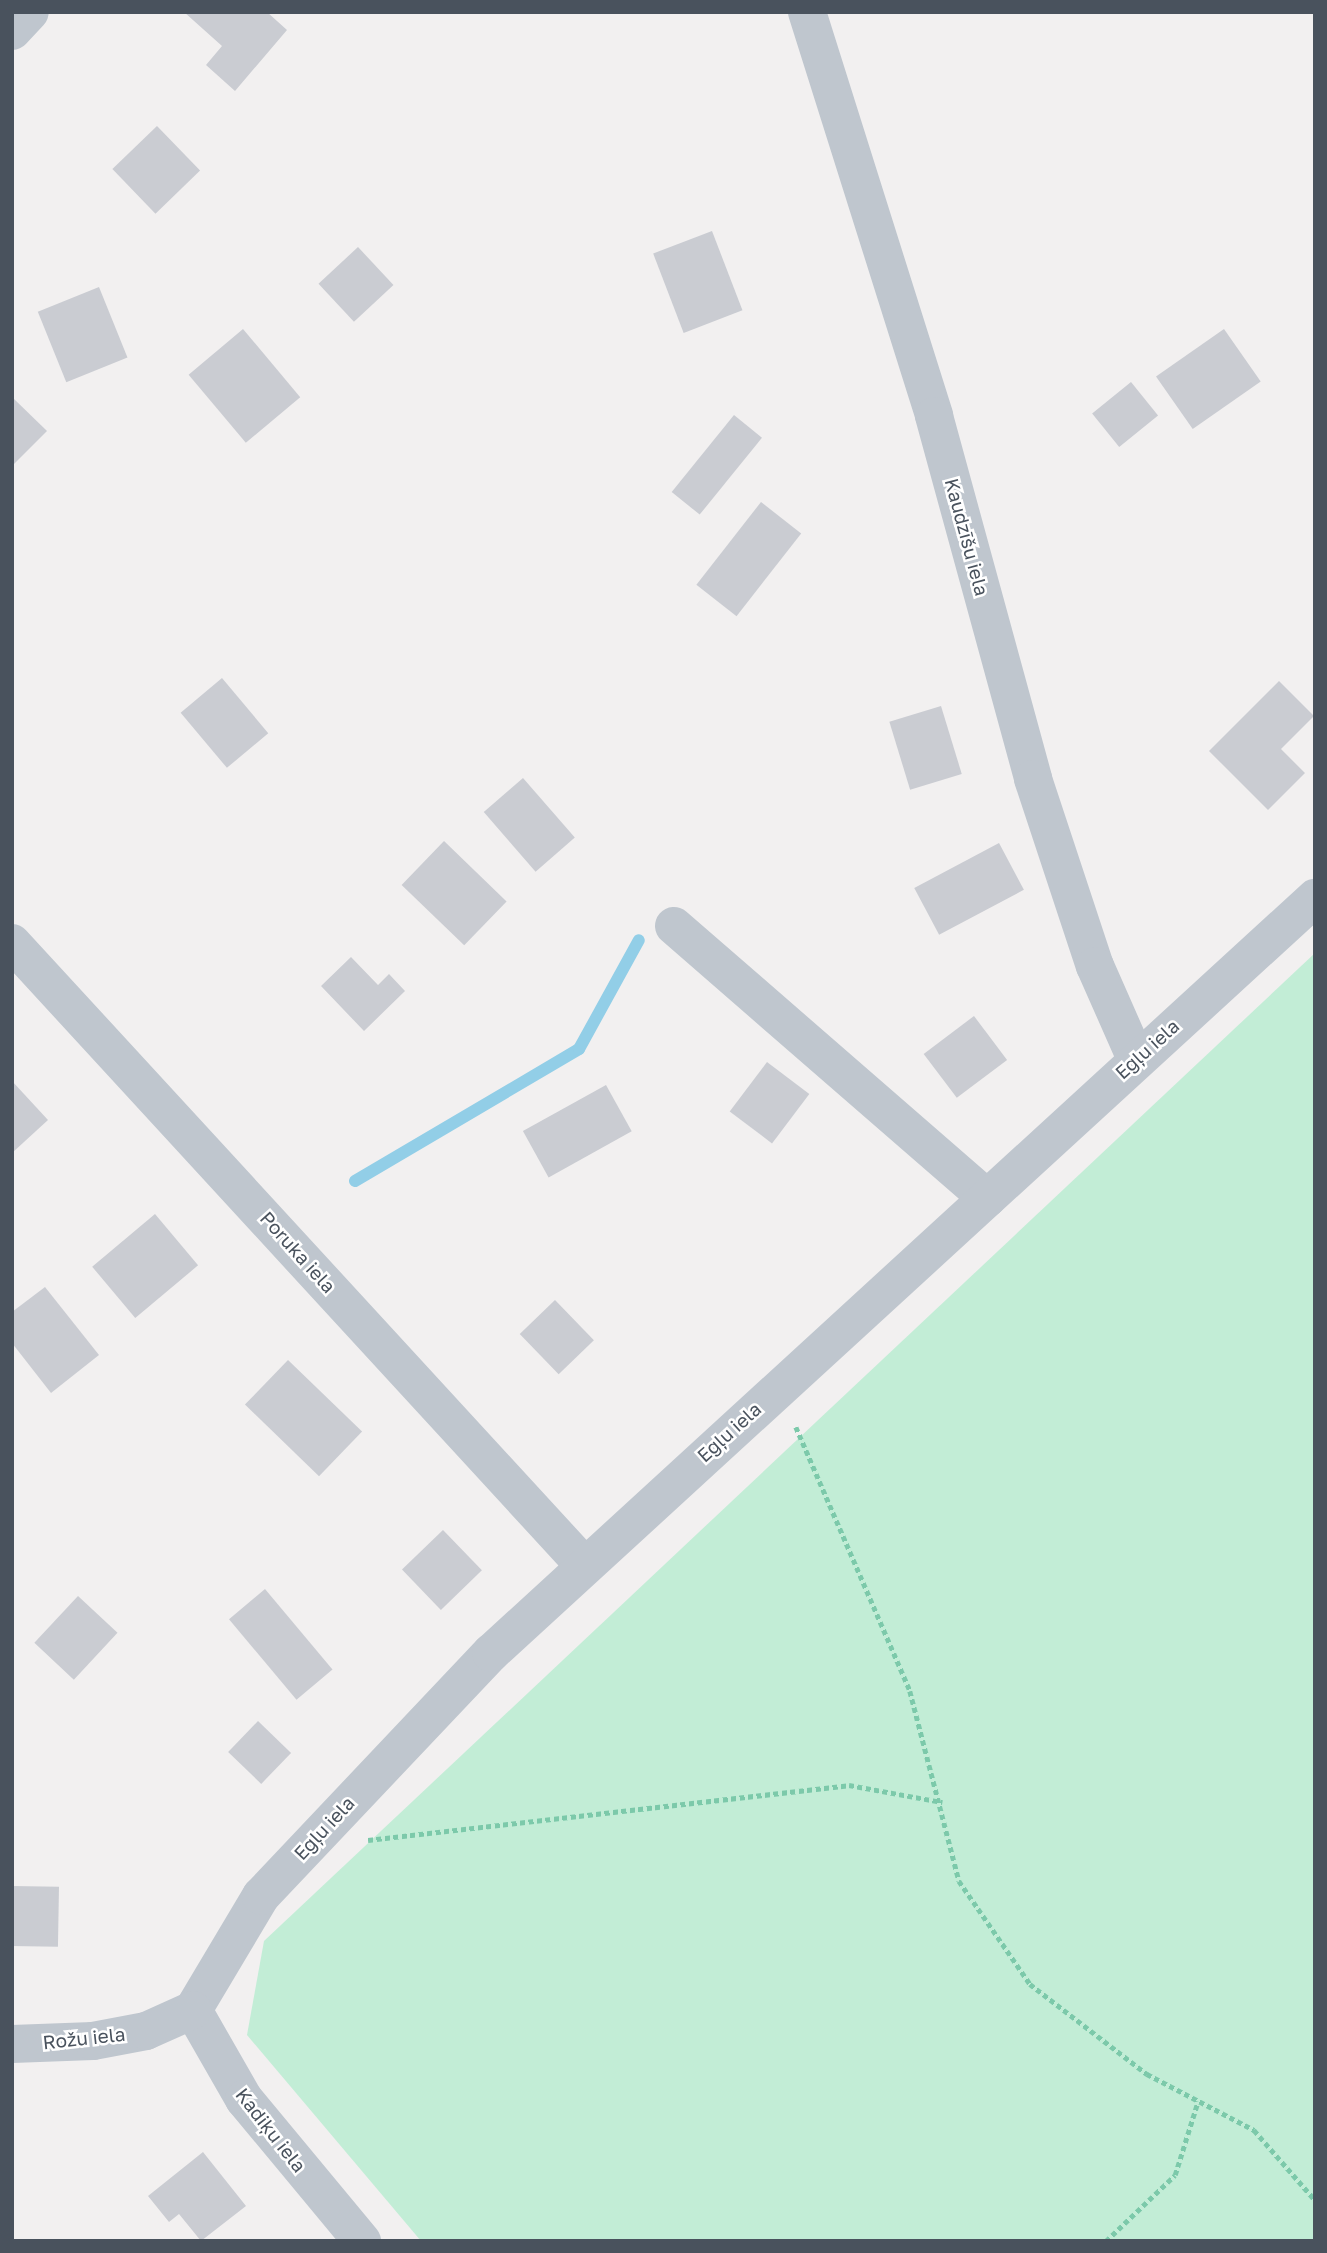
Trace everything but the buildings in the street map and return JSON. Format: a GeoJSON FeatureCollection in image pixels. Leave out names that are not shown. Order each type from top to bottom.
{"type":"FeatureCollection","features":[{"type":"Feature","properties":{"kind":"street"},"geometry":{"type":"LineString","coordinates":[[12,31],[30,12]]}},
{"type":"Feature","properties":{"kind":"street","name":"Kaudzīšu iela"},"geometry":{"type":"LineString","coordinates":[[807,12],[934,416],[1033,779],[1096,966],[1136,1059]]}},
{"type":"Feature","properties":{"kind":"street","name":"Egļu iela"},"geometry":{"type":"LineString","coordinates":[[193,2010],[261,1896],[305,1847],[582,1563],[779,1388],[1315,898]]}},
{"type":"Feature","properties":{"kind":"street"},"geometry":{"type":"LineString","coordinates":[[674,926],[987,1198]]}},
{"type":"Feature","properties":{"kind":"street","name":"Poruka iela"},"geometry":{"type":"LineString","coordinates":[[12,943],[582,1563]]}},
{"type":"Feature","properties":{"kind":"street","name":"Rožu iela"},"geometry":{"type":"LineString","coordinates":[[12,2044],[93,2041],[146,2031],[193,2010]]}},
{"type":"Feature","properties":{"kind":"street","name":"Kadiķu iela"},"geometry":{"type":"LineString","coordinates":[[193,2010],[244,2099],[362,2241]]}},
{"type":"Feature","properties":{"kind":"path"},"geometry":{"type":"LineString","coordinates":[[779,1388],[910,1691],[942,1802],[959,1881],[1030,1984],[1147,2074],[1254,2130],[1315,2200]]}},
{"type":"Feature","properties":{"kind":"path"},"geometry":{"type":"LineString","coordinates":[[305,1847],[849,1785],[942,1802]]}},
{"type":"Feature","properties":{"kind":"path"},"geometry":{"type":"LineString","coordinates":[[1106,2241],[1175,2175],[1198,2101]]}},
{"type":"Feature","properties":{"kind":"green space"},"geometry":{"type":"Polygon","coordinates":[[[1315,953],[1315,2241],[421,2241],[247,2035],[264,1941],[1315,953]]]}},
{"type":"Feature","properties":{"kind":"waterway"},"geometry":{"type":"LineString","coordinates":[[355,1181],[579,1049],[639,940]]}}]}
